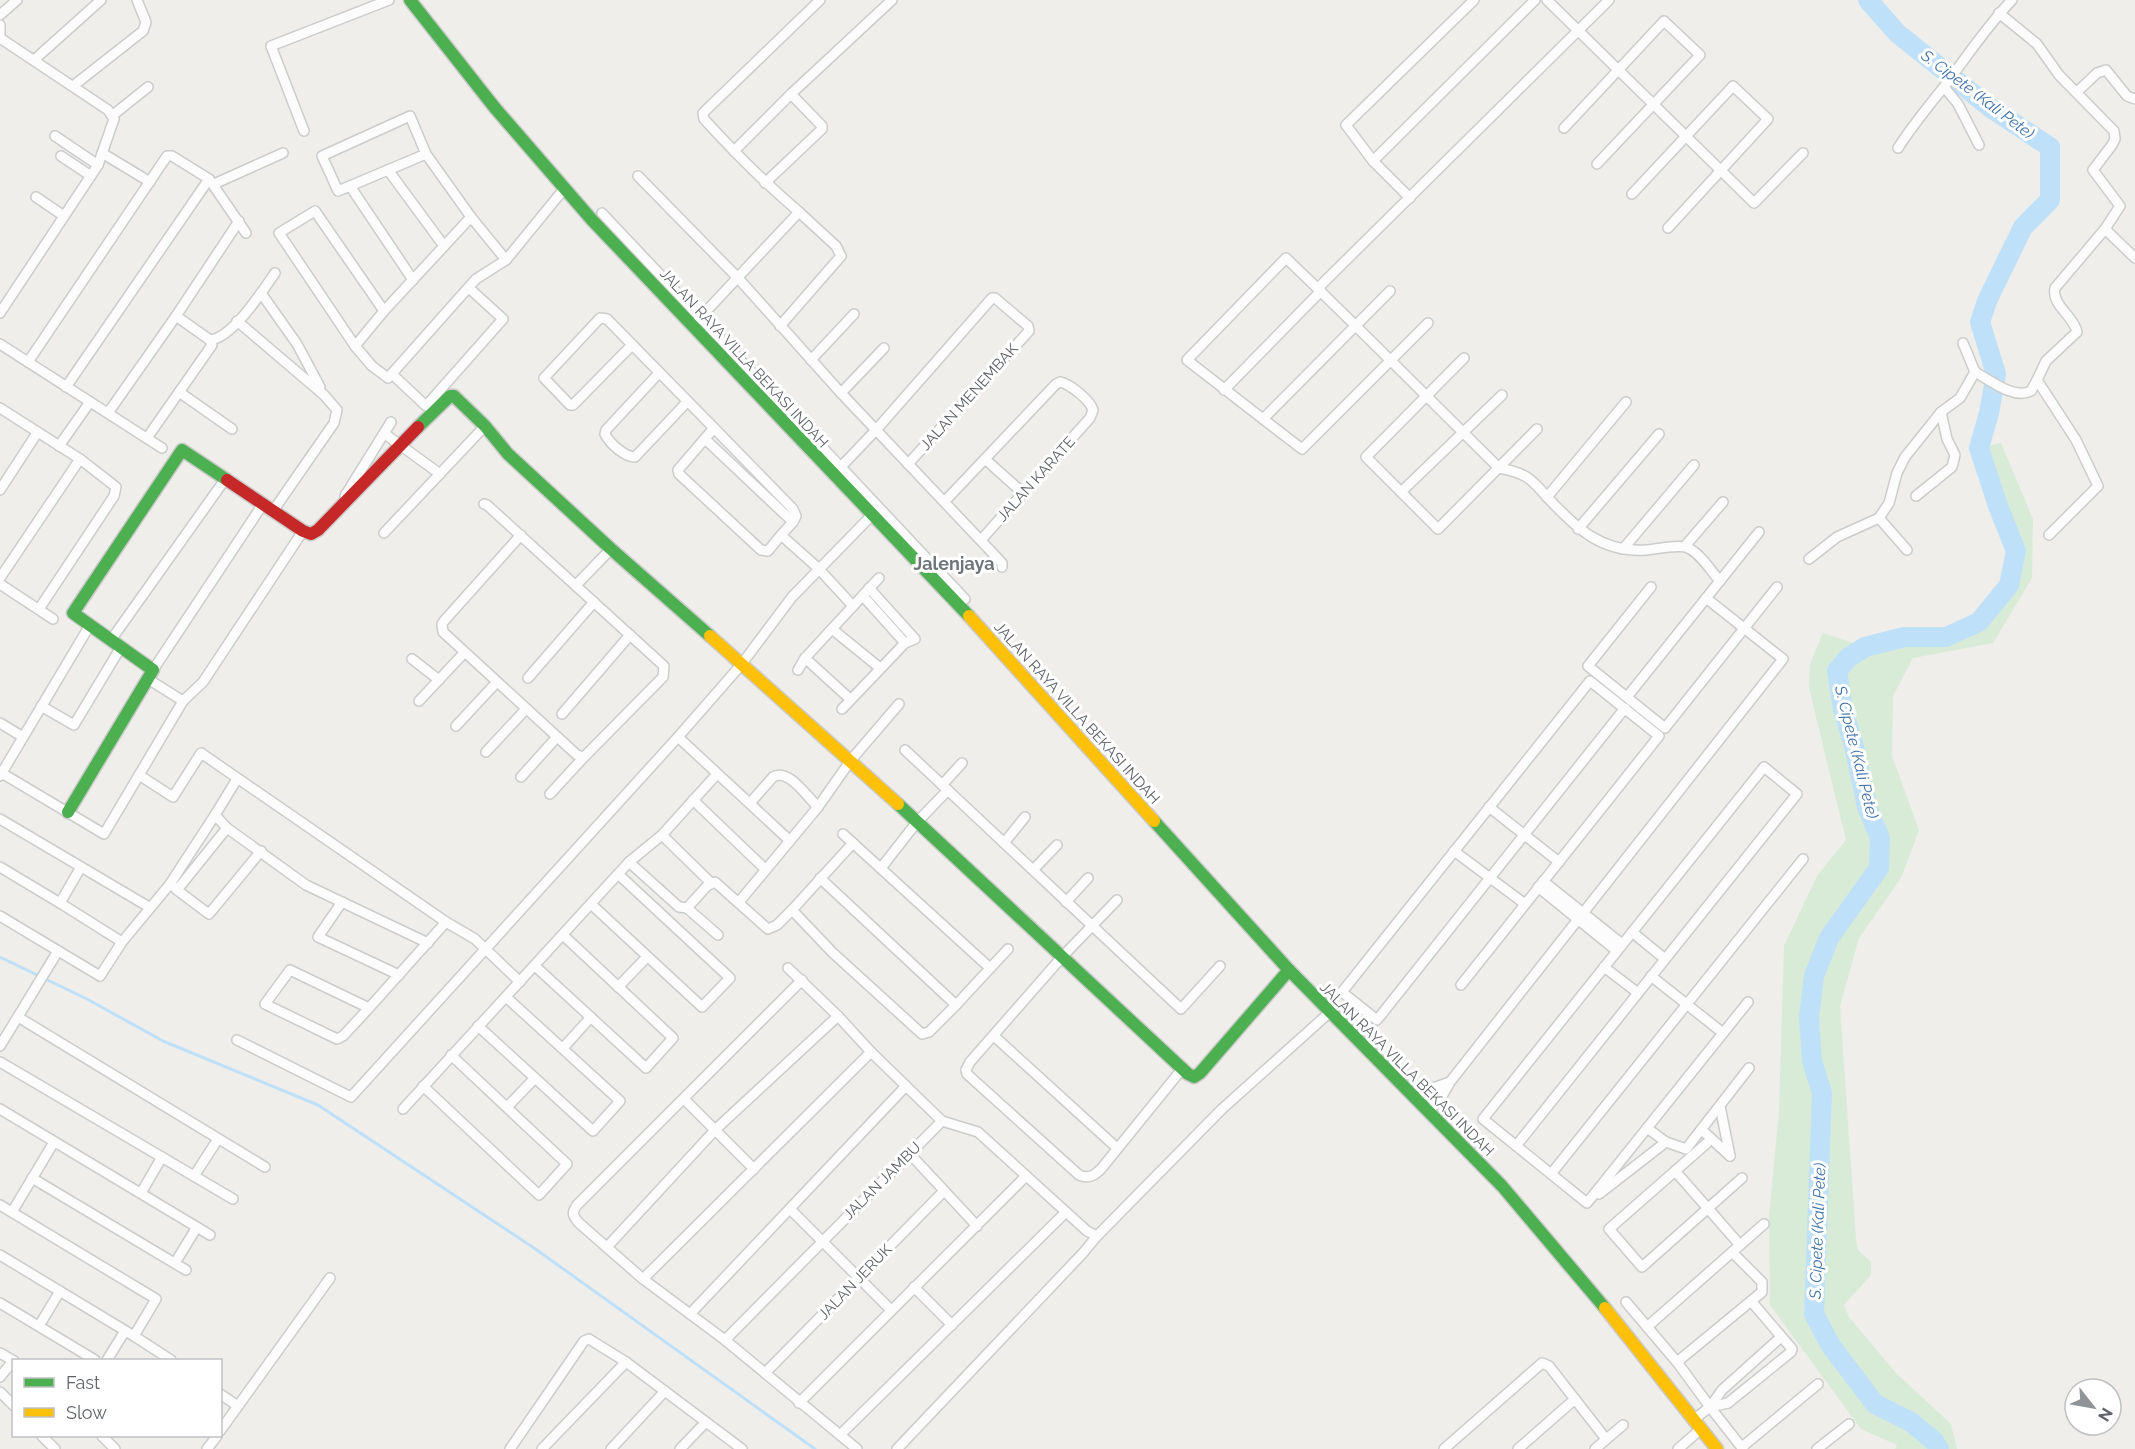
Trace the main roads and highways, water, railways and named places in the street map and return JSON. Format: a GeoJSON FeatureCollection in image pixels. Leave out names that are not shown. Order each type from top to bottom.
{"type":"FeatureCollection","features":[{"type":"Feature","properties":{"kind":"main road","name":"JALAN RAYA VILLA BEKASI INDAH"},"geometry":{"type":"LineString","coordinates":[[410,0],[495,108],[564,189],[697,322],[837,471],[872,514],[964,610],[1329,1013],[1418,1099],[1530,1218],[1717,1449]]}},
{"type":"Feature","properties":{"kind":"main road"},"geometry":{"type":"LineString","coordinates":[[68,812],[151,675],[116,644],[73,613],[182,450],[310,534],[316,532],[399,444],[450,396],[454,396],[485,426],[508,454],[611,549],[850,760],[1182,1069],[1191,1075],[1197,1075],[1289,970]]}},
{"type":"Feature","properties":{"kind":"waterway","name":"S. Cipete (Kali Pete)"},"geometry":{"type":"LineString","coordinates":[[1868,0],[1897,33],[1992,109],[2050,147],[2050,200],[2023,227],[1987,301],[1980,322],[1996,374],[1989,413],[1979,448],[2016,551],[2009,585],[1979,622],[1946,637],[1904,637],[1865,647],[1848,658],[1837,671],[1843,709],[1855,750],[1867,807],[1880,838],[1879,868],[1829,938],[1814,976],[1809,1017],[1812,1061],[1822,1093],[1814,1314],[1831,1346],[1875,1404],[1911,1422],[1934,1441],[1939,1449]]}},
{"type":"Feature","properties":{"kind":"waterway"},"geometry":{"type":"LineString","coordinates":[[0,957],[87,999],[163,1041],[318,1105],[534,1248],[815,1449]]}},
{"type":"Feature","properties":{"kind":"district","name":"Jalenjaya"},"geometry":{"type":"Point","coordinates":[954,564]}}]}
